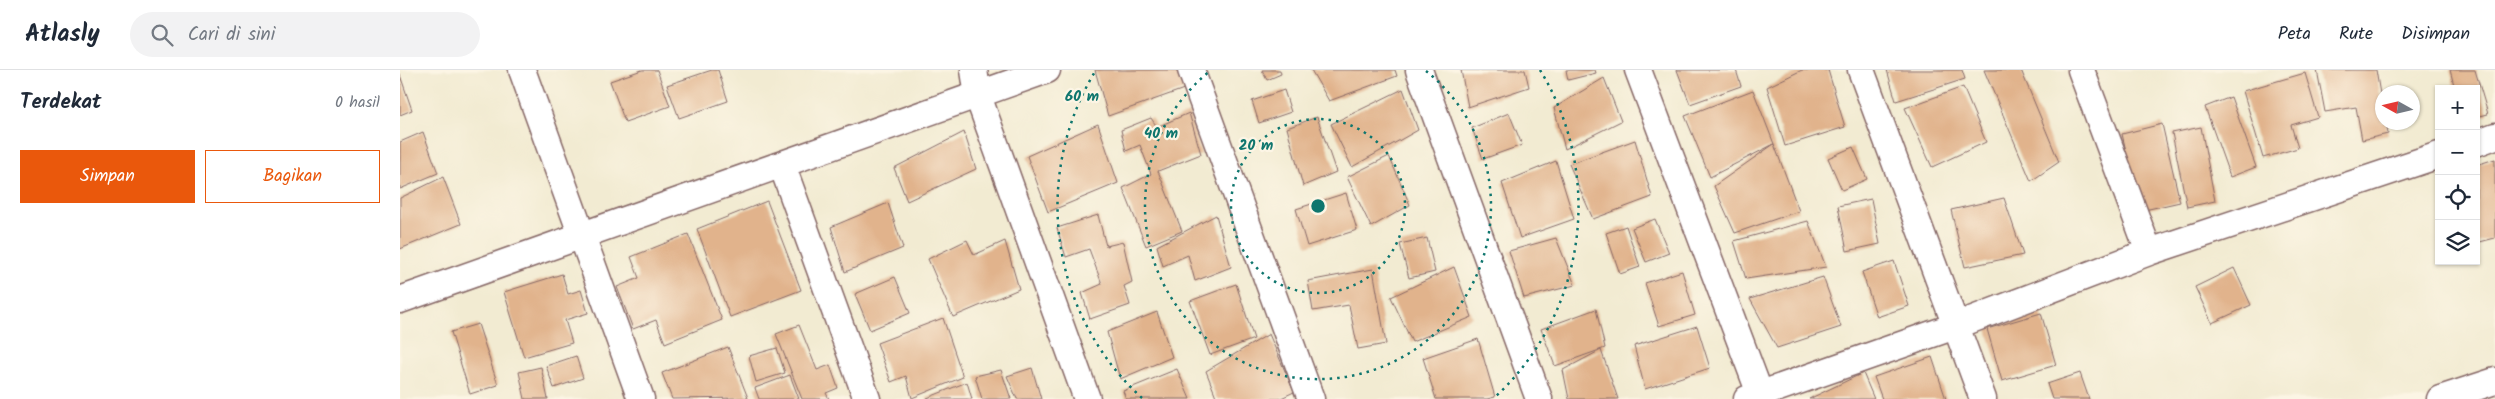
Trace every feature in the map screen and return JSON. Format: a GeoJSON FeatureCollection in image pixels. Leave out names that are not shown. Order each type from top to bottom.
{"type":"FeatureCollection","features":[{"type":"Feature","properties":{"kind":"street"},"geometry":{"type":"LineString","coordinates":[[522,70],[640,399]]}},
{"type":"Feature","properties":{"kind":"street"},"geometry":{"type":"LineString","coordinates":[[974,70],[978,96],[1087,399]]}},
{"type":"Feature","properties":{"kind":"street"},"geometry":{"type":"LineString","coordinates":[[400,300],[1047,70]]}},
{"type":"Feature","properties":{"kind":"street"},"geometry":{"type":"LineString","coordinates":[[1191,70],[1312,399]]}},
{"type":"Feature","properties":{"kind":"street"},"geometry":{"type":"LineString","coordinates":[[1419,70],[1539,399]]}},
{"type":"Feature","properties":{"kind":"street"},"geometry":{"type":"LineString","coordinates":[[1638,70],[1756,397],[1955,326],[2149,252],[2435,156]]}},
{"type":"Feature","properties":{"kind":"street"},"geometry":{"type":"LineString","coordinates":[[1862,70],[1983,399]]}},
{"type":"Feature","properties":{"kind":"street"},"geometry":{"type":"LineString","coordinates":[[2082,70],[2149,252]]}},
{"type":"Feature","properties":{"kind":"street"},"geometry":{"type":"LineString","coordinates":[[2480,142],[2495,136]]}},
{"type":"Feature","properties":{"kind":"street"},"geometry":{"type":"LineString","coordinates":[[782,165],[867,399]]}},
{"type":"Feature","properties":{"kind":"street"},"geometry":{"type":"LineString","coordinates":[[2440,399],[2495,381]]}},
{"type":"Feature","properties":{"kind":"building"},"geometry":{"type":"Polygon","coordinates":[[[642,70],[657,70],[670,106],[625,122],[610,81],[642,70]]]}},
{"type":"Feature","properties":{"kind":"building"},"geometry":{"type":"Polygon","coordinates":[[[712,70],[718,70],[728,101],[679,118],[667,85],[712,70]]]}},
{"type":"Feature","properties":{"kind":"building"},"geometry":{"type":"Polygon","coordinates":[[[1095,70],[1177,70],[1184,89],[1108,116],[1095,70]]]}},
{"type":"Feature","properties":{"kind":"building"},"geometry":{"type":"Polygon","coordinates":[[[1262,70],[1280,70],[1281,74],[1267,80],[1262,70]]]}},
{"type":"Feature","properties":{"kind":"building"},"geometry":{"type":"Polygon","coordinates":[[[1311,70],[1395,70],[1397,76],[1329,101],[1311,70]]]}},
{"type":"Feature","properties":{"kind":"building"},"geometry":{"type":"Polygon","coordinates":[[[1461,70],[1525,70],[1529,87],[1468,107],[1461,70]]]}},
{"type":"Feature","properties":{"kind":"building"},"geometry":{"type":"Polygon","coordinates":[[[1566,70],[1595,70],[1596,73],[1568,80],[1566,70]]]}},
{"type":"Feature","properties":{"kind":"building"},"geometry":{"type":"Polygon","coordinates":[[[1677,70],[1736,70],[1741,86],[1690,104],[1677,70]]]}},
{"type":"Feature","properties":{"kind":"building"},"geometry":{"type":"Polygon","coordinates":[[[1802,70],[1828,70],[1845,127],[1785,146],[1767,87],[1802,70]]]}},
{"type":"Feature","properties":{"kind":"building"},"geometry":{"type":"Polygon","coordinates":[[[1887,70],[1962,70],[1965,79],[1896,101],[1887,70]]]}},
{"type":"Feature","properties":{"kind":"building"},"geometry":{"type":"Polygon","coordinates":[[[1984,70],[2021,70],[2059,162],[2031,181],[1984,70]]]}},
{"type":"Feature","properties":{"kind":"building"},"geometry":{"type":"Polygon","coordinates":[[[2317,70],[2376,70],[2378,85],[2375,85],[2375,130],[2387,130],[2388,134],[2362,140],[2356,107],[2325,112],[2317,70]]]}},
{"type":"Feature","properties":{"kind":"building"},"geometry":{"type":"Polygon","coordinates":[[[2450,70],[2475,70],[2479,85],[2454,85],[2450,70]]]}},
{"type":"Feature","properties":{"kind":"building"},"geometry":{"type":"Polygon","coordinates":[[[2305,73],[2318,117],[2291,125],[2298,148],[2263,158],[2243,91],[2305,73]]]}},
{"type":"Feature","properties":{"kind":"building"},"geometry":{"type":"Polygon","coordinates":[[[400,75],[412,110],[400,115],[400,75]]]}},
{"type":"Feature","properties":{"kind":"building"},"geometry":{"type":"Polygon","coordinates":[[[1604,78],[1621,121],[1565,149],[1554,108],[1604,78]]]}},
{"type":"Feature","properties":{"kind":"building"},"geometry":{"type":"Polygon","coordinates":[[[1963,87],[1986,142],[1932,167],[1905,108],[1963,87]]]}},
{"type":"Feature","properties":{"kind":"building"},"geometry":{"type":"Polygon","coordinates":[[[2480,87],[2488,114],[2480,116],[2480,87]]]}},
{"type":"Feature","properties":{"kind":"building"},"geometry":{"type":"Polygon","coordinates":[[[1403,89],[1418,130],[1352,167],[1331,124],[1403,89]]]}},
{"type":"Feature","properties":{"kind":"building"},"geometry":{"type":"Polygon","coordinates":[[[1284,90],[1291,112],[1259,123],[1252,101],[1284,90]]]}},
{"type":"Feature","properties":{"kind":"building"},"geometry":{"type":"Polygon","coordinates":[[[1753,90],[1774,144],[1710,177],[1685,116],[1753,90]]]}},
{"type":"Feature","properties":{"kind":"building"},"geometry":{"type":"Polygon","coordinates":[[[2231,97],[2256,167],[2230,177],[2205,107],[2231,97]]]}},
{"type":"Feature","properties":{"kind":"building"},"geometry":{"type":"Polygon","coordinates":[[[1189,113],[1201,154],[1158,171],[1182,231],[1146,246],[1123,188],[1151,174],[1140,145],[1126,151],[1121,130],[1151,118],[1157,127],[1189,113]]]}},
{"type":"Feature","properties":{"kind":"building"},"geometry":{"type":"Polygon","coordinates":[[[1509,113],[1522,145],[1483,159],[1472,128],[1509,113]]]}},
{"type":"Feature","properties":{"kind":"building"},"geometry":{"type":"Polygon","coordinates":[[[1317,117],[1336,172],[1303,186],[1287,128],[1317,117]]]}},
{"type":"Feature","properties":{"kind":"building"},"geometry":{"type":"Polygon","coordinates":[[[1098,124],[1118,183],[1048,212],[1027,156],[1098,124]]]}},
{"type":"Feature","properties":{"kind":"building"},"geometry":{"type":"Polygon","coordinates":[[[2162,124],[2180,202],[2140,211],[2122,134],[2162,124]]]}},
{"type":"Feature","properties":{"kind":"building"},"geometry":{"type":"Polygon","coordinates":[[[2201,127],[2215,201],[2187,207],[2172,133],[2201,127]]]}},
{"type":"Feature","properties":{"kind":"building"},"geometry":{"type":"Polygon","coordinates":[[[423,132],[438,173],[400,189],[400,142],[423,132]]]}},
{"type":"Feature","properties":{"kind":"building"},"geometry":{"type":"Polygon","coordinates":[[[964,132],[976,169],[907,201],[894,168],[964,132]]]}},
{"type":"Feature","properties":{"kind":"building"},"geometry":{"type":"Polygon","coordinates":[[[1635,140],[1652,197],[1593,219],[1569,164],[1635,140]]]}},
{"type":"Feature","properties":{"kind":"building"},"geometry":{"type":"Polygon","coordinates":[[[1774,144],[1799,211],[1735,233],[1714,186],[1774,144]]]}},
{"type":"Feature","properties":{"kind":"building"},"geometry":{"type":"Polygon","coordinates":[[[1853,147],[1867,179],[1842,190],[1828,158],[1853,147]]]}},
{"type":"Feature","properties":{"kind":"building"},"geometry":{"type":"Polygon","coordinates":[[[1389,156],[1410,205],[1371,227],[1347,177],[1389,156]]]}},
{"type":"Feature","properties":{"kind":"building"},"geometry":{"type":"Polygon","coordinates":[[[2495,159],[2495,238],[2480,242],[2480,175],[2480,164],[2495,159]]]}},
{"type":"Feature","properties":{"kind":"building"},"geometry":{"type":"Polygon","coordinates":[[[1556,161],[1574,219],[1520,238],[1502,183],[1556,161]]]}},
{"type":"Feature","properties":{"kind":"building"},"geometry":{"type":"Polygon","coordinates":[[[443,177],[461,224],[400,249],[400,198],[443,177]]]}},
{"type":"Feature","properties":{"kind":"building"},"geometry":{"type":"Polygon","coordinates":[[[1346,193],[1357,230],[1307,246],[1296,209],[1346,193]]]}},
{"type":"Feature","properties":{"kind":"building"},"geometry":{"type":"Polygon","coordinates":[[[2004,198],[2023,255],[1965,267],[1951,210],[2004,198]]]}},
{"type":"Feature","properties":{"kind":"building"},"geometry":{"type":"Polygon","coordinates":[[[1871,199],[1880,244],[1847,251],[1838,206],[1871,199]]]}},
{"type":"Feature","properties":{"kind":"building"},"geometry":{"type":"Polygon","coordinates":[[[767,201],[801,290],[730,317],[697,229],[767,201]]]}},
{"type":"Feature","properties":{"kind":"building"},"geometry":{"type":"Polygon","coordinates":[[[888,203],[903,248],[845,272],[831,227],[888,203]]]}},
{"type":"Feature","properties":{"kind":"building"},"geometry":{"type":"Polygon","coordinates":[[[1098,215],[1106,246],[1123,242],[1132,282],[1124,286],[1130,305],[1090,319],[1082,293],[1102,284],[1089,249],[1066,257],[1057,228],[1098,215]]]}},
{"type":"Feature","properties":{"kind":"building"},"geometry":{"type":"Polygon","coordinates":[[[1216,215],[1231,267],[1195,281],[1188,255],[1163,266],[1157,246],[1216,215]]]}},
{"type":"Feature","properties":{"kind":"building"},"geometry":{"type":"Polygon","coordinates":[[[1655,219],[1669,253],[1646,262],[1632,228],[1655,219]]]}},
{"type":"Feature","properties":{"kind":"building"},"geometry":{"type":"Polygon","coordinates":[[[1808,221],[1826,267],[1746,279],[1734,241],[1808,221]]]}},
{"type":"Feature","properties":{"kind":"building"},"geometry":{"type":"Polygon","coordinates":[[[1626,226],[1640,267],[1620,274],[1606,233],[1626,226]]]}},
{"type":"Feature","properties":{"kind":"building"},"geometry":{"type":"Polygon","coordinates":[[[688,234],[722,320],[665,343],[656,320],[633,329],[617,287],[639,278],[631,257],[688,234]]]}},
{"type":"Feature","properties":{"kind":"building"},"geometry":{"type":"Polygon","coordinates":[[[1427,238],[1435,272],[1409,278],[1400,244],[1427,238]]]}},
{"type":"Feature","properties":{"kind":"building"},"geometry":{"type":"Polygon","coordinates":[[[1556,238],[1575,285],[1524,298],[1509,251],[1556,238]]]}},
{"type":"Feature","properties":{"kind":"building"},"geometry":{"type":"Polygon","coordinates":[[[967,240],[974,255],[1005,241],[1019,289],[953,317],[928,259],[967,240]]]}},
{"type":"Feature","properties":{"kind":"building"},"geometry":{"type":"Polygon","coordinates":[[[1894,261],[1909,306],[1877,317],[1862,272],[1894,261]]]}},
{"type":"Feature","properties":{"kind":"building"},"geometry":{"type":"Polygon","coordinates":[[[1454,267],[1472,317],[1412,342],[1391,297],[1454,267]]]}},
{"type":"Feature","properties":{"kind":"building"},"geometry":{"type":"Polygon","coordinates":[[[2234,268],[2251,305],[2212,323],[2195,287],[2234,268]]]}},
{"type":"Feature","properties":{"kind":"building"},"geometry":{"type":"Polygon","coordinates":[[[1373,269],[1386,344],[1358,349],[1349,305],[1313,311],[1308,281],[1373,269]]]}},
{"type":"Feature","properties":{"kind":"building"},"geometry":{"type":"Polygon","coordinates":[[[1682,271],[1695,315],[1659,326],[1645,283],[1682,271]]]}},
{"type":"Feature","properties":{"kind":"building"},"geometry":{"type":"Polygon","coordinates":[[[562,274],[568,294],[581,290],[588,313],[565,320],[572,343],[524,357],[504,292],[562,274]]]}},
{"type":"Feature","properties":{"kind":"building"},"geometry":{"type":"Polygon","coordinates":[[[895,277],[910,313],[870,330],[855,294],[895,277]]]}},
{"type":"Feature","properties":{"kind":"building"},"geometry":{"type":"Polygon","coordinates":[[[1823,277],[1841,327],[1777,348],[1750,299],[1823,277]]]}},
{"type":"Feature","properties":{"kind":"building"},"geometry":{"type":"Polygon","coordinates":[[[1236,284],[1254,339],[1210,355],[1190,301],[1236,284]]]}},
{"type":"Feature","properties":{"kind":"building"},"geometry":{"type":"Polygon","coordinates":[[[1596,309],[1605,348],[1555,366],[1541,329],[1596,309]]]}},
{"type":"Feature","properties":{"kind":"building"},"geometry":{"type":"Polygon","coordinates":[[[1157,312],[1172,357],[1120,379],[1107,332],[1157,312]]]}},
{"type":"Feature","properties":{"kind":"building"},"geometry":{"type":"Polygon","coordinates":[[[2041,313],[2056,365],[2002,381],[1987,329],[2041,313]]]}},
{"type":"Feature","properties":{"kind":"building"},"geometry":{"type":"Polygon","coordinates":[[[943,318],[963,377],[912,398],[906,376],[891,382],[877,343],[943,318]]]}},
{"type":"Feature","properties":{"kind":"building"},"geometry":{"type":"Polygon","coordinates":[[[478,324],[498,385],[470,394],[451,332],[478,324]]]}},
{"type":"Feature","properties":{"kind":"building"},"geometry":{"type":"Polygon","coordinates":[[[799,325],[817,370],[830,365],[838,388],[826,393],[829,399],[802,399],[776,334],[799,325]]]}},
{"type":"Feature","properties":{"kind":"building"},"geometry":{"type":"Polygon","coordinates":[[[1697,326],[1710,368],[1645,389],[1634,346],[1697,326]]]}},
{"type":"Feature","properties":{"kind":"building"},"geometry":{"type":"Polygon","coordinates":[[[1269,334],[1294,392],[1279,399],[1217,399],[1206,371],[1269,334]]]}},
{"type":"Feature","properties":{"kind":"building"},"geometry":{"type":"Polygon","coordinates":[[[1478,339],[1495,397],[1487,399],[1436,399],[1423,358],[1478,339]]]}},
{"type":"Feature","properties":{"kind":"building"},"geometry":{"type":"Polygon","coordinates":[[[728,347],[748,398],[672,399],[662,373],[728,347]]]}},
{"type":"Feature","properties":{"kind":"building"},"geometry":{"type":"Polygon","coordinates":[[[777,348],[785,373],[756,382],[749,356],[777,348]]]}},
{"type":"Feature","properties":{"kind":"building"},"geometry":{"type":"Polygon","coordinates":[[[1601,350],[1618,399],[1569,399],[1563,370],[1601,350]]]}},
{"type":"Feature","properties":{"kind":"building"},"geometry":{"type":"Polygon","coordinates":[[[576,356],[583,378],[554,388],[546,366],[576,356]]]}},
{"type":"Feature","properties":{"kind":"building"},"geometry":{"type":"Polygon","coordinates":[[[1932,357],[1946,399],[1882,399],[1874,377],[1932,357]]]}},
{"type":"Feature","properties":{"kind":"building"},"geometry":{"type":"Polygon","coordinates":[[[541,367],[548,399],[525,399],[519,372],[541,367]]]}},
{"type":"Feature","properties":{"kind":"building"},"geometry":{"type":"Polygon","coordinates":[[[1032,368],[1041,399],[1017,399],[1007,376],[1032,368]]]}},
{"type":"Feature","properties":{"kind":"building"},"geometry":{"type":"Polygon","coordinates":[[[1177,369],[1190,399],[1126,399],[1123,391],[1177,369]]]}},
{"type":"Feature","properties":{"kind":"building"},"geometry":{"type":"Polygon","coordinates":[[[1001,370],[1011,399],[982,399],[975,376],[1001,370]]]}},
{"type":"Feature","properties":{"kind":"building"},"geometry":{"type":"Polygon","coordinates":[[[1863,373],[1874,399],[1809,399],[1863,373]]]}},
{"type":"Feature","properties":{"kind":"building"},"geometry":{"type":"Polygon","coordinates":[[[2080,373],[2089,399],[2052,399],[2047,384],[2080,373]]]}},
{"type":"Feature","properties":{"kind":"building"},"geometry":{"type":"Polygon","coordinates":[[[790,375],[799,399],[759,399],[755,388],[790,375]]]}},
{"type":"Feature","properties":{"kind":"building"},"geometry":{"type":"Polygon","coordinates":[[[967,382],[972,399],[927,399],[927,398],[967,382]]]}}]}
